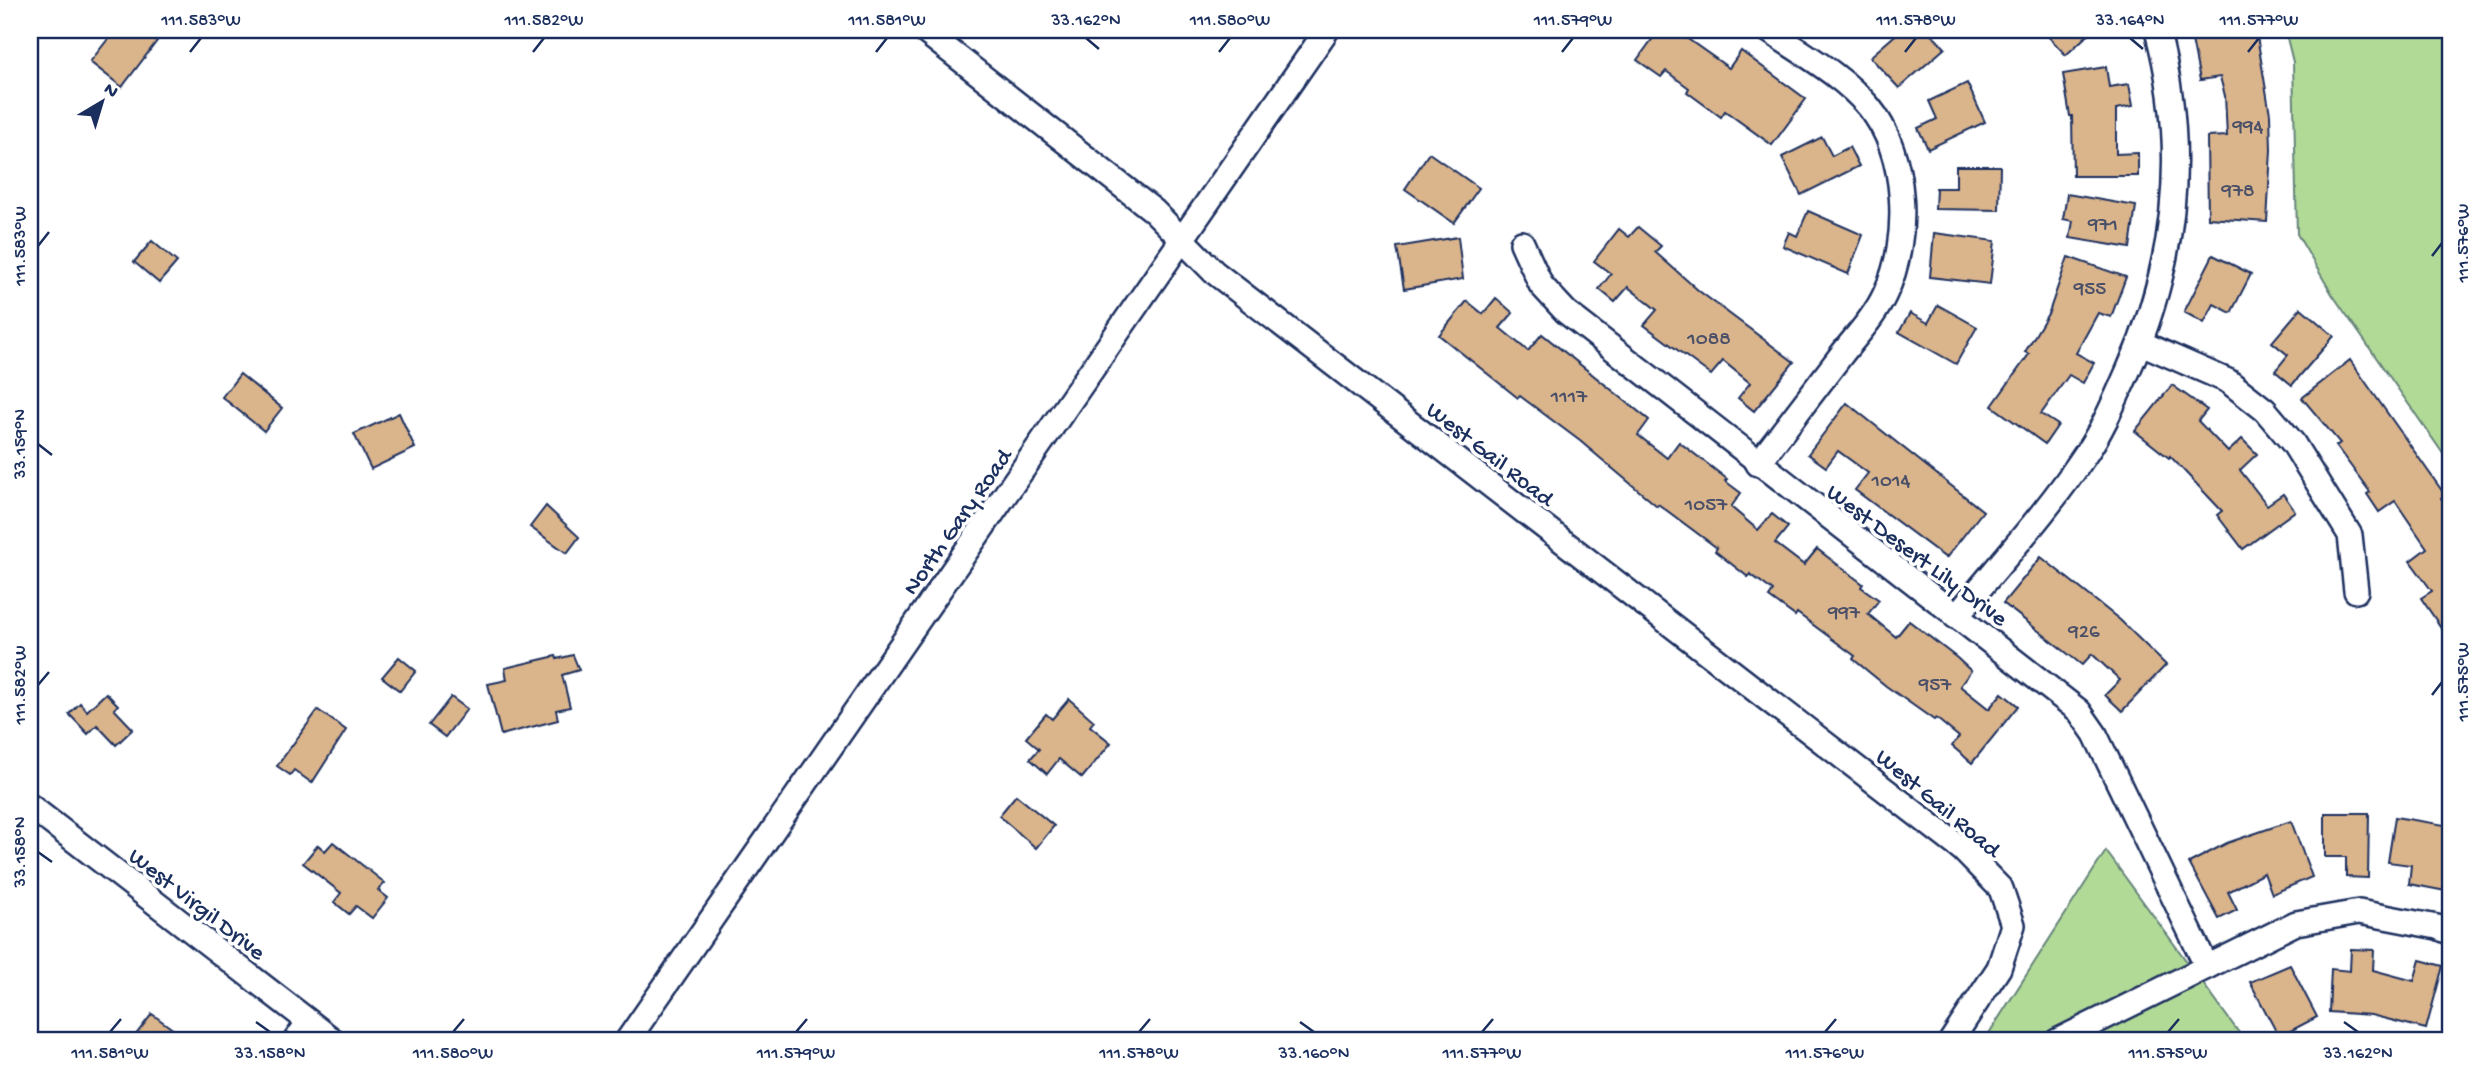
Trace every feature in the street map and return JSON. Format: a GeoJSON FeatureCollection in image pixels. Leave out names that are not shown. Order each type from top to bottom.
{"type":"FeatureCollection","features":[{"type":"Feature","properties":{"kind":"street","name":"West Gail Road"},"geometry":{"type":"LineString","coordinates":[[923,30],[1154,211],[1214,272],[1963,850],[2001,889],[2013,925],[1999,968],[1951,1041]]}},
{"type":"Feature","properties":{"kind":"street","name":"North Gary Road"},"geometry":{"type":"LineString","coordinates":[[627,1041],[1327,30]]}},
{"type":"Feature","properties":{"kind":"street"},"geometry":{"type":"LineString","coordinates":[[1758,464],[1886,293],[1895,258],[1903,200],[1899,167],[1888,139],[1870,108],[1843,82],[1768,30]]}},
{"type":"Feature","properties":{"kind":"street"},"geometry":{"type":"LineString","coordinates":[[1956,617],[2085,456],[2113,408],[2141,343],[2165,269],[2174,212],[2176,166],[2165,61],[2157,30]]}},
{"type":"Feature","properties":{"kind":"street","name":"West Desert Lily Drive"},"geometry":{"type":"LineString","coordinates":[[1522,243],[1541,285],[1566,312],[1758,464],[2079,711],[2095,734],[2207,967]]}},
{"type":"Feature","properties":{"kind":"street"},"geometry":{"type":"LineString","coordinates":[[2141,343],[2228,381],[2265,410],[2293,443],[2350,535],[2356,591]]}},
{"type":"Feature","properties":{"kind":"street","name":"West Virgil Drive"},"geometry":{"type":"LineString","coordinates":[[30,806],[334,1041]]}},
{"type":"Feature","properties":{"kind":"street"},"geometry":{"type":"LineString","coordinates":[[2057,1041],[2296,923],[2359,912],[2437,927],[2451,933]]}},
{"type":"Feature","properties":{"kind":"street"},"geometry":{"type":"LineString","coordinates":[[295,1041],[309,1022]]}},
{"type":"Feature","properties":{"kind":"green space"},"geometry":{"type":"Polygon","coordinates":[[[2285,30],[2451,30],[2451,465],[2332,294],[2297,234],[2293,62],[2285,30]]]}},
{"type":"Feature","properties":{"kind":"green space"},"geometry":{"type":"Polygon","coordinates":[[[2106,851],[2245,1041],[1984,1041],[2106,851]]]}},
{"type":"Feature","properties":{"kind":"building"},"geometry":{"type":"Polygon","coordinates":[[[115,30],[142,30],[157,41],[122,87],[90,62],[115,30]]]}},
{"type":"Feature","properties":{"kind":"building"},"geometry":{"type":"Polygon","coordinates":[[[1659,30],[1675,30],[1729,68],[1741,51],[1806,99],[1772,145],[1725,111],[1721,117],[1687,92],[1689,88],[1666,71],[1661,77],[1637,60],[1659,30]]]}},
{"type":"Feature","properties":{"kind":"building"},"geometry":{"type":"Polygon","coordinates":[[[1901,30],[1928,30],[1945,48],[1899,88],[1870,57],[1901,30]]]}},
{"type":"Feature","properties":{"kind":"building"},"geometry":{"type":"Polygon","coordinates":[[[2042,30],[2093,30],[2066,55],[2042,30]]]}},
{"type":"Feature","properties":{"kind":"building"},"geometry":{"type":"Polygon","coordinates":[[[2190,30],[2256,30],[2270,114],[2267,222],[2208,218],[2207,137],[2227,136],[2225,96],[2220,77],[2200,80],[2190,30]]]}},
{"type":"Feature","properties":{"kind":"building"},"geometry":{"type":"Polygon","coordinates":[[[2106,67],[2109,87],[2129,84],[2133,106],[2116,109],[2116,154],[2138,153],[2138,176],[2073,176],[2072,116],[2063,74],[2106,67]]]}},
{"type":"Feature","properties":{"kind":"building"},"geometry":{"type":"Polygon","coordinates":[[[1967,83],[1985,122],[1928,149],[1918,128],[1937,119],[1929,101],[1967,83]]]}},
{"type":"Feature","properties":{"kind":"building"},"geometry":{"type":"Polygon","coordinates":[[[1822,137],[1832,156],[1849,147],[1859,166],[1801,195],[1782,157],[1822,137]]]}},
{"type":"Feature","properties":{"kind":"building"},"geometry":{"type":"Polygon","coordinates":[[[1429,153],[1479,188],[1454,223],[1405,189],[1429,153]]]}},
{"type":"Feature","properties":{"kind":"building"},"geometry":{"type":"Polygon","coordinates":[[[1956,166],[2000,166],[1999,210],[1935,209],[1936,188],[1956,188],[1956,166]]]}},
{"type":"Feature","properties":{"kind":"building"},"geometry":{"type":"Polygon","coordinates":[[[2067,194],[2136,206],[2130,248],[2070,238],[2073,221],[2063,219],[2067,194]]]}},
{"type":"Feature","properties":{"kind":"building"},"geometry":{"type":"Polygon","coordinates":[[[1808,211],[1863,235],[1848,274],[1783,246],[1789,232],[1797,236],[1808,211]]]}},
{"type":"Feature","properties":{"kind":"building"},"geometry":{"type":"Polygon","coordinates":[[[1638,227],[1661,246],[1655,252],[1699,291],[1794,362],[1754,411],[1738,398],[1750,383],[1723,361],[1711,375],[1644,325],[1657,310],[1628,287],[1615,302],[1599,289],[1611,274],[1594,261],[1619,229],[1629,237],[1638,227]]]}},
{"type":"Feature","properties":{"kind":"building"},"geometry":{"type":"Polygon","coordinates":[[[1934,233],[1995,241],[1990,284],[1930,277],[1934,233]]]}},
{"type":"Feature","properties":{"kind":"building"},"geometry":{"type":"Polygon","coordinates":[[[1458,237],[1463,279],[1404,289],[1397,247],[1458,237]]]}},
{"type":"Feature","properties":{"kind":"building"},"geometry":{"type":"Polygon","coordinates":[[[152,241],[177,262],[159,283],[134,262],[152,241]]]}},
{"type":"Feature","properties":{"kind":"building"},"geometry":{"type":"Polygon","coordinates":[[[2213,255],[2251,274],[2231,313],[2214,304],[2204,323],[2184,312],[2213,255]]]}},
{"type":"Feature","properties":{"kind":"building"},"geometry":{"type":"Polygon","coordinates":[[[2068,257],[2126,277],[2111,317],[2098,313],[2076,353],[2094,363],[2083,383],[2069,375],[2041,414],[2058,425],[2045,444],[1992,406],[2029,354],[2025,352],[2049,312],[2068,257]]]}},
{"type":"Feature","properties":{"kind":"building"},"geometry":{"type":"Polygon","coordinates":[[[1496,298],[1513,313],[1500,328],[1528,351],[1542,334],[1649,420],[1638,435],[1667,458],[1679,442],[1727,479],[1725,481],[1741,493],[1731,507],[1758,530],[1772,514],[1788,527],[1775,543],[1804,565],[1817,549],[1863,584],[1861,587],[1879,600],[1868,614],[1896,637],[1909,621],[1957,658],[1971,671],[1960,686],[1989,709],[2002,693],[2018,706],[1972,763],[1952,746],[1959,737],[1936,718],[1934,720],[1886,686],[1853,659],[1855,656],[1797,613],[1795,616],[1769,597],[1773,591],[1750,574],[1748,577],[1715,551],[1717,548],[1658,504],[1657,506],[1580,441],[1520,396],[1518,398],[1439,335],[1467,301],[1483,314],[1496,298]]]}},
{"type":"Feature","properties":{"kind":"building"},"geometry":{"type":"Polygon","coordinates":[[[1938,305],[1977,327],[1956,364],[1899,332],[1910,313],[1928,323],[1938,305]]]}},
{"type":"Feature","properties":{"kind":"building"},"geometry":{"type":"Polygon","coordinates":[[[2301,308],[2334,336],[2292,385],[2275,371],[2288,355],[2272,342],[2301,308]]]}},
{"type":"Feature","properties":{"kind":"building"},"geometry":{"type":"Polygon","coordinates":[[[2350,360],[2445,495],[2441,498],[2451,513],[2451,642],[2421,598],[2432,591],[2410,561],[2427,548],[2395,501],[2379,512],[2367,494],[2370,492],[2336,446],[2340,443],[2302,398],[2350,360]]]}},
{"type":"Feature","properties":{"kind":"building"},"geometry":{"type":"Polygon","coordinates":[[[240,374],[282,408],[264,431],[222,397],[240,374]]]}},
{"type":"Feature","properties":{"kind":"building"},"geometry":{"type":"Polygon","coordinates":[[[2172,385],[2207,410],[2198,421],[2228,452],[2242,439],[2257,454],[2240,470],[2267,505],[2283,494],[2295,511],[2243,549],[2217,515],[2222,511],[2170,456],[2169,458],[2135,431],[2172,385]]]}},
{"type":"Feature","properties":{"kind":"building"},"geometry":{"type":"Polygon","coordinates":[[[1847,403],[1983,511],[1946,558],[1855,490],[1868,473],[1838,451],[1826,467],[1808,454],[1847,403]]]}},
{"type":"Feature","properties":{"kind":"building"},"geometry":{"type":"Polygon","coordinates":[[[399,413],[415,448],[371,469],[354,434],[399,413]]]}},
{"type":"Feature","properties":{"kind":"building"},"geometry":{"type":"Polygon","coordinates":[[[546,506],[579,537],[567,553],[530,527],[546,506]]]}},
{"type":"Feature","properties":{"kind":"building"},"geometry":{"type":"Polygon","coordinates":[[[2041,557],[2120,620],[2166,665],[2122,711],[2105,695],[2120,680],[2092,654],[2082,665],[2003,603],[2041,557]]]}},
{"type":"Feature","properties":{"kind":"building"},"geometry":{"type":"Polygon","coordinates":[[[573,655],[579,670],[562,675],[570,707],[556,710],[558,720],[501,735],[488,684],[507,680],[505,668],[556,656],[557,659],[573,655]]]}},
{"type":"Feature","properties":{"kind":"building"},"geometry":{"type":"Polygon","coordinates":[[[399,657],[416,671],[400,691],[382,677],[399,657]]]}},
{"type":"Feature","properties":{"kind":"building"},"geometry":{"type":"Polygon","coordinates":[[[106,693],[118,705],[114,709],[133,729],[116,745],[97,725],[88,734],[69,714],[80,703],[87,711],[106,693]]]}},
{"type":"Feature","properties":{"kind":"building"},"geometry":{"type":"Polygon","coordinates":[[[451,697],[467,709],[445,737],[429,725],[451,697]]]}},
{"type":"Feature","properties":{"kind":"building"},"geometry":{"type":"Polygon","coordinates":[[[1069,699],[1094,721],[1090,726],[1111,743],[1082,778],[1059,759],[1047,774],[1030,759],[1039,749],[1026,738],[1046,714],[1052,719],[1069,699]]]}},
{"type":"Feature","properties":{"kind":"building"},"geometry":{"type":"Polygon","coordinates":[[[318,710],[346,730],[312,783],[294,770],[290,775],[277,766],[318,710]]]}},
{"type":"Feature","properties":{"kind":"building"},"geometry":{"type":"Polygon","coordinates":[[[1016,795],[1054,826],[1036,848],[999,816],[1016,795]]]}},
{"type":"Feature","properties":{"kind":"building"},"geometry":{"type":"Polygon","coordinates":[[[2325,813],[2369,813],[2368,878],[2346,877],[2346,857],[2325,857],[2325,813]]]}},
{"type":"Feature","properties":{"kind":"building"},"geometry":{"type":"Polygon","coordinates":[[[2395,817],[2451,826],[2451,892],[2409,884],[2411,865],[2388,862],[2395,817]]]}},
{"type":"Feature","properties":{"kind":"building"},"geometry":{"type":"Polygon","coordinates":[[[2291,821],[2312,877],[2272,894],[2264,873],[2228,892],[2237,910],[2219,919],[2189,863],[2227,843],[2291,821]]]}},
{"type":"Feature","properties":{"kind":"building"},"geometry":{"type":"Polygon","coordinates":[[[333,842],[385,883],[378,890],[388,898],[372,918],[356,906],[349,914],[334,902],[341,893],[303,863],[318,845],[325,851],[333,842]]]}},
{"type":"Feature","properties":{"kind":"building"},"geometry":{"type":"Polygon","coordinates":[[[2351,949],[2374,950],[2373,970],[2414,981],[2420,960],[2443,966],[2426,1029],[2371,1015],[2329,1012],[2331,969],[2350,971],[2351,949]]]}},
{"type":"Feature","properties":{"kind":"building"},"geometry":{"type":"Polygon","coordinates":[[[2290,965],[2317,1017],[2279,1037],[2250,982],[2290,965]]]}},
{"type":"Feature","properties":{"kind":"building"},"geometry":{"type":"Polygon","coordinates":[[[152,1014],[189,1041],[131,1041],[152,1014]]]}}]}
